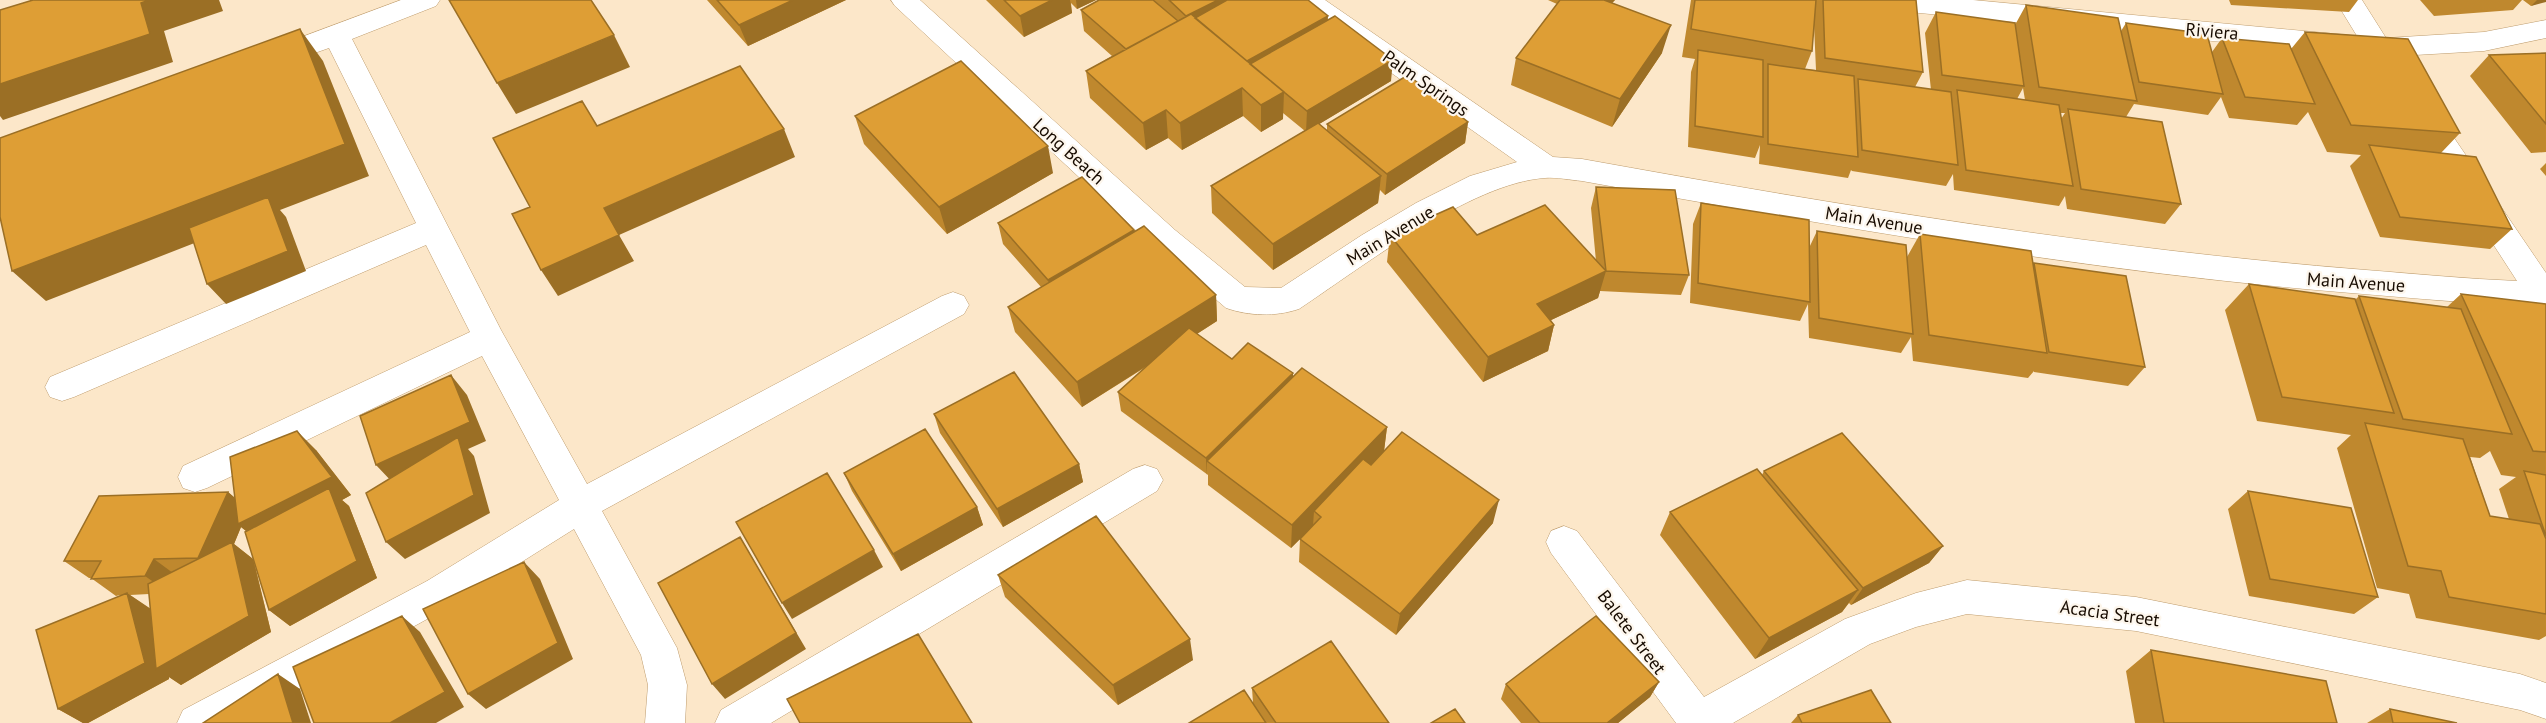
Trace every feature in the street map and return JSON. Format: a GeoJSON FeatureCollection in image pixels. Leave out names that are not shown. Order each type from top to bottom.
{"type":"FeatureCollection","features":[{"type":"Feature","properties":{"kind":"street"},"geometry":{"type":"LineString","coordinates":[[249,67],[427,0]]}},
{"type":"Feature","properties":{"kind":"street","name":"Long Beach"},"geometry":{"type":"LineString","coordinates":[[904,0],[1164,238],[1237,299]]}},
{"type":"Feature","properties":{"kind":"street","name":"Palm Springs"},"geometry":{"type":"LineString","coordinates":[[1306,0],[1546,167]]}},
{"type":"Feature","properties":{"kind":"street","name":"Riviera"},"geometry":{"type":"LineString","coordinates":[[1878,0],[2378,47],[2457,46],[2517,38],[2546,29]]}},
{"type":"Feature","properties":{"kind":"street"},"geometry":{"type":"LineString","coordinates":[[2348,0],[2544,294]]}},
{"type":"Feature","properties":{"kind":"street"},"geometry":{"type":"LineString","coordinates":[[336,35],[489,338],[658,648],[667,671],[669,702],[665,723]]}},
{"type":"Feature","properties":{"kind":"street","name":"Main Avenue"},"geometry":{"type":"LineString","coordinates":[[1237,299],[1262,302],[1288,300],[1373,243],[1427,211],[1481,184],[1509,174],[1546,167],[1582,170],[2050,249],[2160,263],[2260,275],[2544,294]]}},
{"type":"Feature","properties":{"kind":"street"},"geometry":{"type":"LineString","coordinates":[[62,387],[433,229]]}},
{"type":"Feature","properties":{"kind":"street"},"geometry":{"type":"LineString","coordinates":[[198,723],[462,582],[536,536],[580,505],[953,305]]}},
{"type":"Feature","properties":{"kind":"street"},"geometry":{"type":"LineString","coordinates":[[195,477],[489,338]]}},
{"type":"Feature","properties":{"kind":"street"},"geometry":{"type":"LineString","coordinates":[[735,723],[1145,480]]}},
{"type":"Feature","properties":{"kind":"street","name":"Balete Street"},"geometry":{"type":"LineString","coordinates":[[1564,542],[1698,722]]}},
{"type":"Feature","properties":{"kind":"street","name":"Acacia Street"},"geometry":{"type":"LineString","coordinates":[[1698,722],[1858,631],[1916,610],[1966,597],[2136,614],[2520,692],[2546,701]]}},
{"type":"Feature","properties":{"kind":"building"},"geometry":{"type":"Polygon","coordinates":[[[33,0],[149,0],[141,3],[150,34],[0,84],[0,10],[33,0]]]}},
{"type":"Feature","properties":{"kind":"building"},"geometry":{"type":"Polygon","coordinates":[[[449,0],[591,0],[614,35],[497,83],[449,0]]]}},
{"type":"Feature","properties":{"kind":"building"},"geometry":{"type":"Polygon","coordinates":[[[717,0],[793,0],[739,25],[717,0]]]}},
{"type":"Feature","properties":{"kind":"building"},"geometry":{"type":"Polygon","coordinates":[[[1004,0],[1052,0],[1020,16],[1004,0]]]}},
{"type":"Feature","properties":{"kind":"building"},"geometry":{"type":"Polygon","coordinates":[[[1099,0],[1153,0],[1178,21],[1126,49],[1081,10],[1099,0]]]}},
{"type":"Feature","properties":{"kind":"building"},"geometry":{"type":"Polygon","coordinates":[[[1169,0],[1218,0],[1186,16],[1169,0]]]}},
{"type":"Feature","properties":{"kind":"building"},"geometry":{"type":"Polygon","coordinates":[[[1227,0],[1308,0],[1328,16],[1247,61],[1195,18],[1227,0]]]}},
{"type":"Feature","properties":{"kind":"building"},"geometry":{"type":"Polygon","coordinates":[[[1560,0],[1604,0],[1671,25],[1620,99],[1516,58],[1560,0]]]}},
{"type":"Feature","properties":{"kind":"building"},"geometry":{"type":"Polygon","coordinates":[[[1695,0],[1816,0],[1812,51],[1691,29],[1695,0]]]}},
{"type":"Feature","properties":{"kind":"building"},"geometry":{"type":"Polygon","coordinates":[[[1823,0],[1916,0],[1923,72],[1825,58],[1823,0]]]}},
{"type":"Feature","properties":{"kind":"building"},"geometry":{"type":"Polygon","coordinates":[[[2026,5],[2118,18],[2137,101],[2039,87],[2026,5]]]}},
{"type":"Feature","properties":{"kind":"building"},"geometry":{"type":"Polygon","coordinates":[[[1936,12],[2015,23],[2024,86],[1942,75],[1936,12]]]}},
{"type":"Feature","properties":{"kind":"building"},"geometry":{"type":"Polygon","coordinates":[[[1191,14],[1284,92],[1261,105],[1242,88],[1180,123],[1166,110],[1143,123],[1086,71],[1191,14]]]}},
{"type":"Feature","properties":{"kind":"building"},"geometry":{"type":"Polygon","coordinates":[[[1335,16],[1393,60],[1307,111],[1250,64],[1335,16]]]}},
{"type":"Feature","properties":{"kind":"building"},"geometry":{"type":"Polygon","coordinates":[[[2126,23],[2207,34],[2223,94],[2139,82],[2126,23]]]}},
{"type":"Feature","properties":{"kind":"building"},"geometry":{"type":"Polygon","coordinates":[[[300,29],[345,144],[12,271],[0,217],[0,138],[300,29]]]}},
{"type":"Feature","properties":{"kind":"building"},"geometry":{"type":"Polygon","coordinates":[[[2305,32],[2408,39],[2460,133],[2351,125],[2305,32]]]}},
{"type":"Feature","properties":{"kind":"building"},"geometry":{"type":"Polygon","coordinates":[[[2222,38],[2289,44],[2315,104],[2245,97],[2222,38]]]}},
{"type":"Feature","properties":{"kind":"building"},"geometry":{"type":"Polygon","coordinates":[[[1698,50],[1763,60],[1763,137],[1695,126],[1698,50]]]}},
{"type":"Feature","properties":{"kind":"building"},"geometry":{"type":"Polygon","coordinates":[[[2546,53],[2546,124],[2489,55],[2546,53]]]}},
{"type":"Feature","properties":{"kind":"building"},"geometry":{"type":"Polygon","coordinates":[[[961,61],[1048,146],[939,207],[855,116],[961,61]]]}},
{"type":"Feature","properties":{"kind":"building"},"geometry":{"type":"Polygon","coordinates":[[[1768,64],[1854,76],[1858,157],[1768,144],[1768,64]]]}},
{"type":"Feature","properties":{"kind":"building"},"geometry":{"type":"Polygon","coordinates":[[[740,66],[784,129],[604,208],[619,235],[541,270],[512,214],[530,207],[493,138],[582,101],[597,126],[740,66]]]}},
{"type":"Feature","properties":{"kind":"building"},"geometry":{"type":"Polygon","coordinates":[[[1408,75],[1468,122],[1387,174],[1327,124],[1408,75]]]}},
{"type":"Feature","properties":{"kind":"building"},"geometry":{"type":"Polygon","coordinates":[[[1858,79],[1951,92],[1958,165],[1862,150],[1858,79]]]}},
{"type":"Feature","properties":{"kind":"building"},"geometry":{"type":"Polygon","coordinates":[[[1957,90],[2059,105],[2073,186],[1966,170],[1957,90]]]}},
{"type":"Feature","properties":{"kind":"building"},"geometry":{"type":"Polygon","coordinates":[[[2068,109],[2162,122],[2181,204],[2081,189],[2068,109]]]}},
{"type":"Feature","properties":{"kind":"building"},"geometry":{"type":"Polygon","coordinates":[[[1318,123],[1381,176],[1273,244],[1211,186],[1318,123]]]}},
{"type":"Feature","properties":{"kind":"building"},"geometry":{"type":"Polygon","coordinates":[[[2369,145],[2476,157],[2512,229],[2400,217],[2369,145]]]}},
{"type":"Feature","properties":{"kind":"building"},"geometry":{"type":"Polygon","coordinates":[[[1082,177],[1134,230],[1048,280],[998,223],[1082,177]]]}},
{"type":"Feature","properties":{"kind":"building"},"geometry":{"type":"Polygon","coordinates":[[[1596,187],[1675,190],[1689,275],[1606,271],[1596,187]]]}},
{"type":"Feature","properties":{"kind":"building"},"geometry":{"type":"Polygon","coordinates":[[[268,197],[288,251],[207,284],[189,228],[268,197]]]}},
{"type":"Feature","properties":{"kind":"building"},"geometry":{"type":"Polygon","coordinates":[[[1701,203],[1809,220],[1810,302],[1698,283],[1701,203]]]}},
{"type":"Feature","properties":{"kind":"building"},"geometry":{"type":"Polygon","coordinates":[[[1545,205],[1606,271],[1537,304],[1554,325],[1488,357],[1390,235],[1453,207],[1477,235],[1545,205]]]}},
{"type":"Feature","properties":{"kind":"building"},"geometry":{"type":"Polygon","coordinates":[[[1144,226],[1216,295],[1077,382],[1008,307],[1144,226]]]}},
{"type":"Feature","properties":{"kind":"building"},"geometry":{"type":"Polygon","coordinates":[[[1817,231],[1906,245],[1913,334],[1819,318],[1817,231]]]}},
{"type":"Feature","properties":{"kind":"building"},"geometry":{"type":"Polygon","coordinates":[[[1920,234],[2031,251],[2047,353],[1929,335],[1920,234]]]}},
{"type":"Feature","properties":{"kind":"building"},"geometry":{"type":"Polygon","coordinates":[[[2034,263],[2126,276],[2145,367],[2049,352],[2034,263]]]}},
{"type":"Feature","properties":{"kind":"building"},"geometry":{"type":"Polygon","coordinates":[[[2249,284],[2355,299],[2394,413],[2282,397],[2249,284]]]}},
{"type":"Feature","properties":{"kind":"building"},"geometry":{"type":"Polygon","coordinates":[[[2461,294],[2546,304],[2546,452],[2533,451],[2461,294]]]}},
{"type":"Feature","properties":{"kind":"building"},"geometry":{"type":"Polygon","coordinates":[[[2359,296],[2461,309],[2512,434],[2403,419],[2359,296]]]}},
{"type":"Feature","properties":{"kind":"building"},"geometry":{"type":"Polygon","coordinates":[[[1189,328],[1232,359],[1248,343],[1293,373],[1206,458],[1118,392],[1189,328]]]}},
{"type":"Feature","properties":{"kind":"building"},"geometry":{"type":"Polygon","coordinates":[[[1302,368],[1387,427],[1292,525],[1207,461],[1302,368]]]}},
{"type":"Feature","properties":{"kind":"building"},"geometry":{"type":"Polygon","coordinates":[[[1014,372],[1079,464],[997,509],[934,414],[1014,372]]]}},
{"type":"Feature","properties":{"kind":"building"},"geometry":{"type":"Polygon","coordinates":[[[451,375],[470,422],[376,465],[360,416],[451,375]]]}},
{"type":"Feature","properties":{"kind":"building"},"geometry":{"type":"Polygon","coordinates":[[[2365,423],[2463,439],[2490,516],[2540,524],[2546,539],[2546,614],[2449,597],[2441,571],[2408,566],[2365,423]]]}},
{"type":"Feature","properties":{"kind":"building"},"geometry":{"type":"Polygon","coordinates":[[[925,429],[977,507],[893,554],[844,473],[925,429]]]}},
{"type":"Feature","properties":{"kind":"building"},"geometry":{"type":"Polygon","coordinates":[[[297,431],[332,477],[238,524],[230,457],[297,431]]]}},
{"type":"Feature","properties":{"kind":"building"},"geometry":{"type":"Polygon","coordinates":[[[1402,432],[1499,500],[1400,614],[1300,539],[1321,517],[1314,511],[1363,459],[1371,465],[1402,432]]]}},
{"type":"Feature","properties":{"kind":"building"},"geometry":{"type":"Polygon","coordinates":[[[1842,433],[1943,546],[1863,588],[1764,471],[1842,433]]]}},
{"type":"Feature","properties":{"kind":"building"},"geometry":{"type":"Polygon","coordinates":[[[458,437],[474,495],[386,542],[366,493],[458,437]]]}},
{"type":"Feature","properties":{"kind":"building"},"geometry":{"type":"Polygon","coordinates":[[[1757,469],[1858,590],[1769,638],[1670,512],[1757,469]]]}},
{"type":"Feature","properties":{"kind":"building"},"geometry":{"type":"Polygon","coordinates":[[[2524,471],[2546,475],[2546,536],[2524,471]]]}},
{"type":"Feature","properties":{"kind":"building"},"geometry":{"type":"Polygon","coordinates":[[[827,473],[874,550],[782,603],[736,522],[827,473]]]}},
{"type":"Feature","properties":{"kind":"building"},"geometry":{"type":"Polygon","coordinates":[[[329,488],[357,561],[269,610],[245,532],[329,488]]]}},
{"type":"Feature","properties":{"kind":"building"},"geometry":{"type":"Polygon","coordinates":[[[2248,491],[2351,508],[2378,597],[2270,579],[2248,491]]]}},
{"type":"Feature","properties":{"kind":"building"},"geometry":{"type":"Polygon","coordinates":[[[228,492],[198,558],[154,559],[145,576],[91,579],[101,561],[64,561],[99,496],[228,492]]]}},
{"type":"Feature","properties":{"kind":"building"},"geometry":{"type":"Polygon","coordinates":[[[1096,516],[1190,639],[1113,685],[998,575],[1096,516]]]}},
{"type":"Feature","properties":{"kind":"building"},"geometry":{"type":"Polygon","coordinates":[[[740,537],[796,633],[712,684],[658,583],[740,537]]]}},
{"type":"Feature","properties":{"kind":"building"},"geometry":{"type":"Polygon","coordinates":[[[232,542],[249,616],[156,669],[148,584],[232,542]]]}},
{"type":"Feature","properties":{"kind":"building"},"geometry":{"type":"Polygon","coordinates":[[[524,562],[558,643],[468,694],[423,609],[524,562]]]}},
{"type":"Feature","properties":{"kind":"building"},"geometry":{"type":"Polygon","coordinates":[[[127,593],[145,663],[58,709],[36,630],[127,593]]]}},
{"type":"Feature","properties":{"kind":"building"},"geometry":{"type":"Polygon","coordinates":[[[402,616],[445,692],[390,723],[314,723],[293,667],[402,616]]]}},
{"type":"Feature","properties":{"kind":"building"},"geometry":{"type":"Polygon","coordinates":[[[1596,616],[1659,682],[1607,723],[1540,723],[1506,684],[1596,616]]]}},
{"type":"Feature","properties":{"kind":"building"},"geometry":{"type":"Polygon","coordinates":[[[918,634],[972,723],[800,723],[787,699],[918,634]]]}},
{"type":"Feature","properties":{"kind":"building"},"geometry":{"type":"Polygon","coordinates":[[[1331,641],[1389,723],[1276,723],[1252,688],[1331,641]]]}},
{"type":"Feature","properties":{"kind":"building"},"geometry":{"type":"Polygon","coordinates":[[[2151,650],[2326,681],[2337,723],[2164,723],[2151,650]]]}},
{"type":"Feature","properties":{"kind":"building"},"geometry":{"type":"Polygon","coordinates":[[[278,674],[293,723],[203,723],[278,674]]]}},
{"type":"Feature","properties":{"kind":"building"},"geometry":{"type":"Polygon","coordinates":[[[1244,690],[1266,723],[1189,723],[1244,690]]]}},
{"type":"Feature","properties":{"kind":"building"},"geometry":{"type":"Polygon","coordinates":[[[1871,690],[1891,723],[1802,723],[1798,715],[1871,690]]]}},
{"type":"Feature","properties":{"kind":"building"},"geometry":{"type":"Polygon","coordinates":[[[1455,709],[1465,723],[1431,723],[1455,709]]]}},
{"type":"Feature","properties":{"kind":"building"},"geometry":{"type":"Polygon","coordinates":[[[2390,709],[2457,723],[2393,723],[2390,709]]]}}]}
